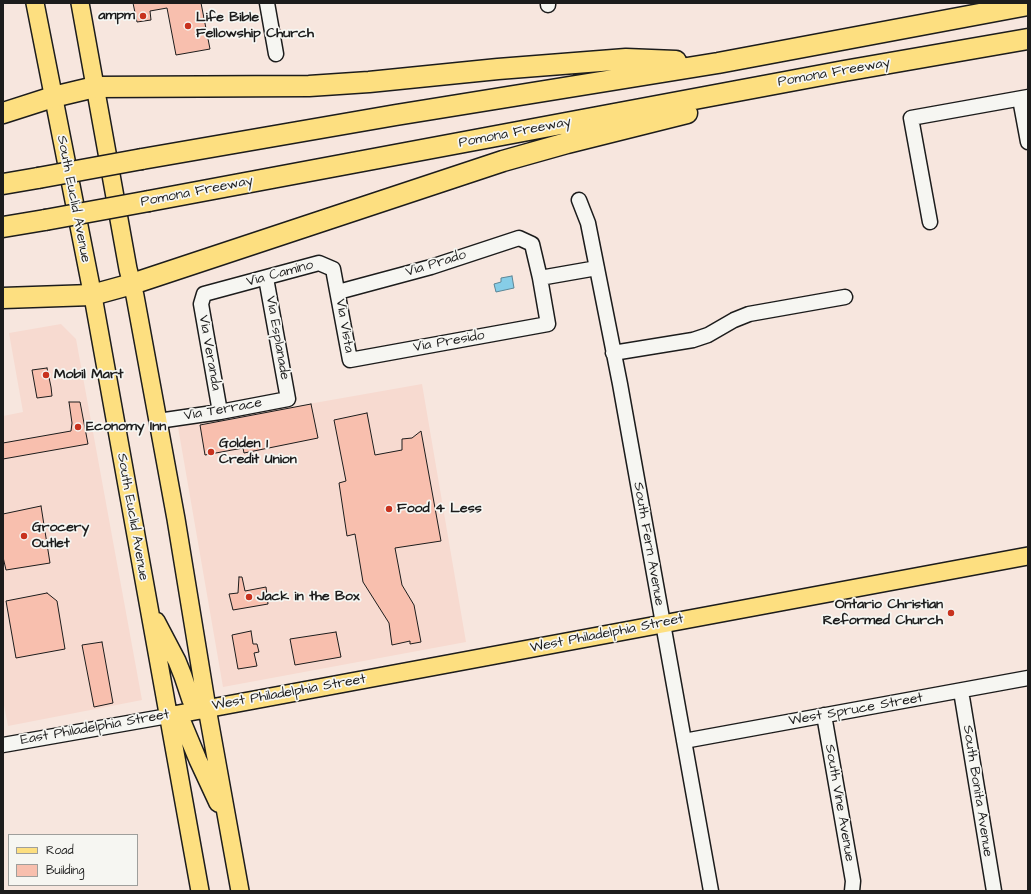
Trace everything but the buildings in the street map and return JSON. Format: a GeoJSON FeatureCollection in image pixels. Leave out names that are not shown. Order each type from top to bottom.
{"type":"FeatureCollection","features":[{"type":"Feature","properties":{"kind":"highway"},"geometry":{"type":"LineString","coordinates":[[3,184],[396,115],[718,63],[1028,5]]}},
{"type":"Feature","properties":{"kind":"highway","name":"Pomona Freeway"},"geometry":{"type":"LineString","coordinates":[[3,227],[844,71],[1028,39]]}},
{"type":"Feature","properties":{"kind":"highway"},"geometry":{"type":"LineString","coordinates":[[3,112],[53,97],[95,87],[309,86],[626,59],[718,63]]}},
{"type":"Feature","properties":{"kind":"highway"},"geometry":{"type":"LineString","coordinates":[[3,298],[92,295],[132,284],[503,161],[844,71]]}},
{"type":"Feature","properties":{"kind":"main road","name":"South Euclid Avenue"},"geometry":{"type":"LineString","coordinates":[[35,3],[92,295],[200,891]]}},
{"type":"Feature","properties":{"kind":"main road"},"geometry":{"type":"LineString","coordinates":[[80,3],[176,519],[207,708],[240,891]]}},
{"type":"Feature","properties":{"kind":"main road","name":"West Philadelphia Street"},"geometry":{"type":"LineString","coordinates":[[186,712],[1028,556]]}},
{"type":"Feature","properties":{"kind":"main road"},"geometry":{"type":"LineString","coordinates":[[145,588],[155,619],[177,661],[183,676],[189,698],[193,702],[207,708]]}},
{"type":"Feature","properties":{"kind":"main road","name":"East Philadelphia Street"},"geometry":{"type":"LineString","coordinates":[[168,716],[186,712]]}},
{"type":"Feature","properties":{"kind":"main road"},"geometry":{"type":"LineString","coordinates":[[168,716],[178,719],[186,728],[198,760],[219,804],[234,855]]}},
{"type":"Feature","properties":{"kind":"street"},"geometry":{"type":"LineString","coordinates":[[267,3],[276,54]]}},
{"type":"Feature","properties":{"kind":"street"},"geometry":{"type":"LineString","coordinates":[[930,222],[911,118],[1024,98],[1028,142]]}},
{"type":"Feature","properties":{"kind":"street","name":"South Fern Avenue"},"geometry":{"type":"LineString","coordinates":[[579,200],[588,223],[620,384],[711,891]]}},
{"type":"Feature","properties":{"kind":"street","name":"Via Prado"},"geometry":{"type":"LineString","coordinates":[[338,292],[431,267],[519,238],[532,244],[540,278]]}},
{"type":"Feature","properties":{"kind":"street","name":"Via Camino"},"geometry":{"type":"LineString","coordinates":[[204,294],[319,263],[333,269],[338,292]]}},
{"type":"Feature","properties":{"kind":"street"},"geometry":{"type":"LineString","coordinates":[[540,278],[597,268]]}},
{"type":"Feature","properties":{"kind":"street","name":"Via Esplanade"},"geometry":{"type":"LineString","coordinates":[[266,278],[288,399]]}},
{"type":"Feature","properties":{"kind":"street","name":"Via Presido"},"geometry":{"type":"LineString","coordinates":[[350,360],[548,324],[540,278]]}},
{"type":"Feature","properties":{"kind":"street","name":"Via Vista"},"geometry":{"type":"LineString","coordinates":[[338,292],[350,360]]}},
{"type":"Feature","properties":{"kind":"street","name":"Via Veranda"},"geometry":{"type":"LineString","coordinates":[[204,294],[201,304],[220,412]]}},
{"type":"Feature","properties":{"kind":"street"},"geometry":{"type":"LineString","coordinates":[[613,353],[693,340],[708,335],[734,320],[749,314],[845,297]]}},
{"type":"Feature","properties":{"kind":"street","name":"Via Terrace"},"geometry":{"type":"LineString","coordinates":[[158,421],[220,412],[288,399]]}},
{"type":"Feature","properties":{"kind":"street","name":"West Spruce Street"},"geometry":{"type":"LineString","coordinates":[[684,741],[1028,678]]}},
{"type":"Feature","properties":{"kind":"street","name":"South Bonita Avenue"},"geometry":{"type":"LineString","coordinates":[[961,691],[994,891]]}},
{"type":"Feature","properties":{"kind":"street","name":"South Vine Avenue"},"geometry":{"type":"LineString","coordinates":[[824,715],[853,881],[852,891]]}},
{"type":"Feature","properties":{"kind":"street","name":"East Philadelphia Street"},"geometry":{"type":"LineString","coordinates":[[3,745],[168,716]]}},
{"type":"Feature","properties":{"kind":"shaded area"},"geometry":{"type":"Polygon","coordinates":[[[61,324],[76,339],[142,700],[8,726],[3,700],[3,416],[23,412],[9,333],[61,324]]]}},
{"type":"Feature","properties":{"kind":"shaded area"},"geometry":{"type":"Polygon","coordinates":[[[422,384],[466,642],[223,687],[178,427],[422,384]]]}},
{"type":"Feature","properties":{"kind":"water"},"geometry":{"type":"Polygon","coordinates":[[[512,276],[514,288],[496,292],[494,284],[501,282],[501,278],[512,276]]]}},
{"type":"Feature","properties":{"kind":"place","name":"ampm"},"geometry":{"type":"Point","coordinates":[143,16]}},
{"type":"Feature","properties":{"kind":"place","name":"Life Bible Fellowship Church"},"geometry":{"type":"Point","coordinates":[188,26]}},
{"type":"Feature","properties":{"kind":"place","name":"Mobil Mart"},"geometry":{"type":"Point","coordinates":[46,375]}},
{"type":"Feature","properties":{"kind":"place","name":"Economy Inn"},"geometry":{"type":"Point","coordinates":[78,427]}},
{"type":"Feature","properties":{"kind":"place","name":"Golden 1 Credit Union"},"geometry":{"type":"Point","coordinates":[211,452]}},
{"type":"Feature","properties":{"kind":"place","name":"Food 4 Less"},"geometry":{"type":"Point","coordinates":[389,509]}},
{"type":"Feature","properties":{"kind":"place","name":"Grocery Outlet"},"geometry":{"type":"Point","coordinates":[24,536]}},
{"type":"Feature","properties":{"kind":"place","name":"Jack in the Box"},"geometry":{"type":"Point","coordinates":[249,597]}},
{"type":"Feature","properties":{"kind":"place","name":"Ontario Christian Reformed Church"},"geometry":{"type":"Point","coordinates":[951,613]}}]}
